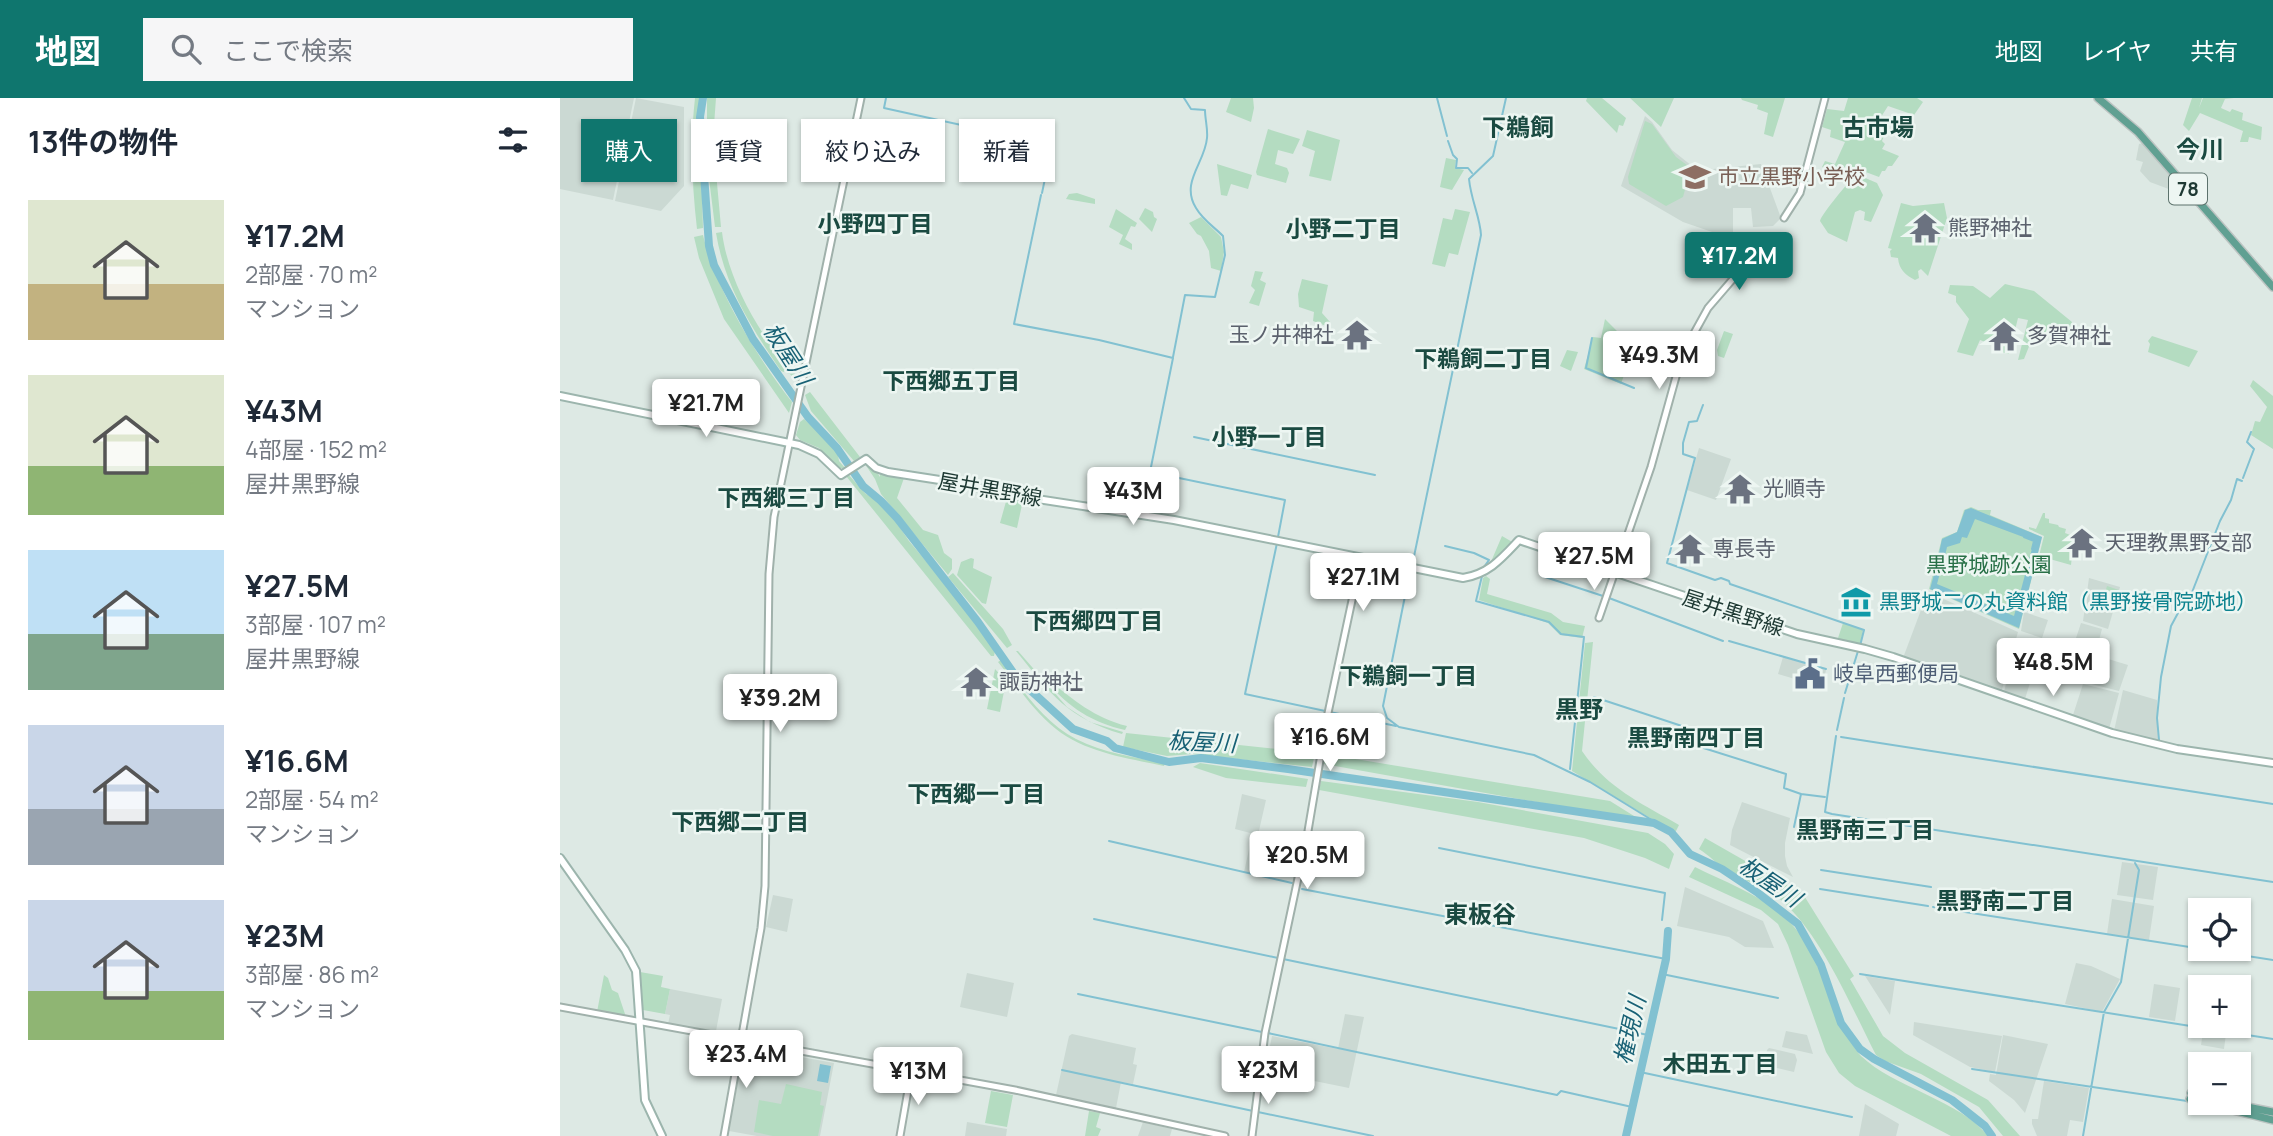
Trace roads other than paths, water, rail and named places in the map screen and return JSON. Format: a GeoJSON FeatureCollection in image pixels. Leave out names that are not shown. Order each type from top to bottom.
{"type":"FeatureCollection","features":[{"type":"Feature","properties":{"kind":"main road","name":"78"},"geometry":{"type":"LineString","coordinates":[[2098,98],[2138,132],[2271,281]]}},
{"type":"Feature","properties":{"kind":"main road","name":"屋井黒野線"},"geometry":{"type":"LineString","coordinates":[[560,396],[789,443],[819,454],[838,474],[843,475],[863,460],[888,472],[959,483],[1005,494],[1174,520],[1463,578],[1478,576],[1495,565],[1519,540],[1797,634],[1893,657],[2112,733],[2178,749],[2273,763]]}},
{"type":"Feature","properties":{"kind":"main road"},"geometry":{"type":"LineString","coordinates":[[560,858],[625,950],[636,971],[645,1100],[662,1136]]}},
{"type":"Feature","properties":{"kind":"main road"},"geometry":{"type":"LineString","coordinates":[[2251,1108],[2273,1112]]}},
{"type":"Feature","properties":{"kind":"main road"},"geometry":{"type":"LineString","coordinates":[[2251,1115],[2273,1120]]}},
{"type":"Feature","properties":{"kind":"street"},"geometry":{"type":"LineString","coordinates":[[724,1136],[761,928],[765,886],[769,566],[774,517],[861,98]]}},
{"type":"Feature","properties":{"kind":"street"},"geometry":{"type":"LineString","coordinates":[[1784,218],[1800,194],[1825,98]]}},
{"type":"Feature","properties":{"kind":"street"},"geometry":{"type":"LineString","coordinates":[[1599,618],[1651,467],[1682,355],[1708,308],[1751,258]]}},
{"type":"Feature","properties":{"kind":"street"},"geometry":{"type":"LineString","coordinates":[[1252,1136],[1265,1033],[1303,856],[1320,752],[1361,558]]}},
{"type":"Feature","properties":{"kind":"street"},"geometry":{"type":"LineString","coordinates":[[560,1007],[1015,1090],[1226,1136]]}},
{"type":"Feature","properties":{"kind":"street"},"geometry":{"type":"LineString","coordinates":[[900,1136],[911,1073]]}},
{"type":"Feature","properties":{"kind":"water"},"geometry":{"type":"Polygon","coordinates":[[[1971,508],[2042,537],[2019,628],[1930,589],[1935,571],[1940,573],[1937,584],[2014,616],[2034,541],[1975,519],[1967,538],[1962,537],[1960,543],[1947,547],[1942,569],[1936,567],[1942,539],[1957,532],[1965,510],[1971,508]]]}},
{"type":"Feature","properties":{"kind":"water"},"geometry":{"type":"Polygon","coordinates":[[[820,1064],[831,1066],[828,1083],[817,1081],[820,1064]]]}},
{"type":"Feature","properties":{"kind":"waterway","name":"板屋川"},"geometry":{"type":"LineString","coordinates":[[703,98],[700,117],[709,246],[714,265],[753,339],[808,417],[837,448],[863,486],[897,518],[978,622],[1017,678],[1073,729],[1107,741],[1115,748],[1169,762],[1201,758],[1654,823],[1671,832],[1690,854],[1722,869],[1798,924],[1821,965],[1841,1023],[1860,1049],[1952,1100],[1985,1126],[1992,1136]]}},
{"type":"Feature","properties":{"kind":"waterway"},"geometry":{"type":"LineString","coordinates":[[886,98],[884,108],[1052,145],[1042,193]]}},
{"type":"Feature","properties":{"kind":"waterway"},"geometry":{"type":"LineString","coordinates":[[1173,357],[1185,295],[1215,297],[1225,255],[1223,236],[1202,216],[1192,199],[1192,181],[1205,147],[1207,131],[1205,110],[1191,109],[1184,98]]}},
{"type":"Feature","properties":{"kind":"waterway"},"geometry":{"type":"LineString","coordinates":[[1437,98],[1447,136]]}},
{"type":"Feature","properties":{"kind":"waterway"},"geometry":{"type":"LineString","coordinates":[[1412,566],[1481,235],[1469,179],[1493,156],[1506,98]]}},
{"type":"Feature","properties":{"kind":"waterway"},"geometry":{"type":"LineString","coordinates":[[1448,141],[1457,159],[1456,168],[1468,168],[1472,173]]}},
{"type":"Feature","properties":{"kind":"waterway"},"geometry":{"type":"LineString","coordinates":[[1041,195],[1014,324],[1099,340],[1173,358],[1150,472],[1285,500],[1278,537]]}},
{"type":"Feature","properties":{"kind":"waterway"},"geometry":{"type":"LineString","coordinates":[[1592,338],[1586,368],[1634,388]]}},
{"type":"Feature","properties":{"kind":"waterway"},"geometry":{"type":"LineString","coordinates":[[1703,405],[1697,421],[1689,422],[1683,443],[1683,454],[1695,458],[1667,563],[1715,580],[1721,578],[1730,584],[1864,630],[1860,646]]}},
{"type":"Feature","properties":{"kind":"waterway"},"geometry":{"type":"LineString","coordinates":[[2243,478],[2254,449],[2247,442],[2251,432]]}},
{"type":"Feature","properties":{"kind":"waterway"},"geometry":{"type":"LineString","coordinates":[[1194,437],[1375,475]]}},
{"type":"Feature","properties":{"kind":"waterway"},"geometry":{"type":"LineString","coordinates":[[2159,740],[2157,718],[2161,677],[2171,626],[2185,600],[2189,600],[2231,500],[2237,479],[2242,481]]}},
{"type":"Feature","properties":{"kind":"waterway"},"geometry":{"type":"LineString","coordinates":[[2024,537],[2034,541],[2032,549]]}},
{"type":"Feature","properties":{"kind":"waterway"},"geometry":{"type":"LineString","coordinates":[[1277,543],[1245,694],[1396,726]]}},
{"type":"Feature","properties":{"kind":"waterway"},"geometry":{"type":"LineString","coordinates":[[1445,546],[1474,553],[1489,560],[1484,567]]}},
{"type":"Feature","properties":{"kind":"waterway"},"geometry":{"type":"LineString","coordinates":[[1410,571],[1383,706],[1387,718],[1399,727],[1534,755],[1590,782],[1660,825]]}},
{"type":"Feature","properties":{"kind":"waterway"},"geometry":{"type":"LineString","coordinates":[[1482,576],[1476,601],[1549,622],[1561,634],[1584,637],[1570,769]]}},
{"type":"Feature","properties":{"kind":"waterway"},"geometry":{"type":"LineString","coordinates":[[1542,576],[1603,596]]}},
{"type":"Feature","properties":{"kind":"waterway"},"geometry":{"type":"LineString","coordinates":[[1609,598],[1723,641]]}},
{"type":"Feature","properties":{"kind":"waterway"},"geometry":{"type":"LineString","coordinates":[[1729,641],[1826,669]]}},
{"type":"Feature","properties":{"kind":"waterway"},"geometry":{"type":"LineString","coordinates":[[1845,693],[1858,651]]}},
{"type":"Feature","properties":{"kind":"waterway"},"geometry":{"type":"LineString","coordinates":[[1594,697],[1694,730]]}},
{"type":"Feature","properties":{"kind":"waterway"},"geometry":{"type":"LineString","coordinates":[[1837,730],[1844,698]]}},
{"type":"Feature","properties":{"kind":"waterway"},"geometry":{"type":"LineString","coordinates":[[1836,736],[1825,812],[2273,882]]}},
{"type":"Feature","properties":{"kind":"waterway"},"geometry":{"type":"LineString","coordinates":[[1841,737],[2273,804]]}},
{"type":"Feature","properties":{"kind":"waterway"},"geometry":{"type":"LineString","coordinates":[[1694,745],[1786,774],[1784,788],[1801,794]]}},
{"type":"Feature","properties":{"kind":"waterway"},"geometry":{"type":"LineString","coordinates":[[1794,827],[1801,794],[1825,797]]}},
{"type":"Feature","properties":{"kind":"waterway"},"geometry":{"type":"LineString","coordinates":[[1109,841],[1292,883]]}},
{"type":"Feature","properties":{"kind":"waterway"},"geometry":{"type":"LineString","coordinates":[[1439,848],[1665,893],[1662,920]]}},
{"type":"Feature","properties":{"kind":"waterway"},"geometry":{"type":"LineString","coordinates":[[2083,1136],[2104,1012],[2121,982],[2139,870],[2135,863]]}},
{"type":"Feature","properties":{"kind":"waterway"},"geometry":{"type":"LineString","coordinates":[[1821,870],[1931,887]]}},
{"type":"Feature","properties":{"kind":"waterway"},"geometry":{"type":"LineString","coordinates":[[1302,889],[1666,959]]}},
{"type":"Feature","properties":{"kind":"waterway"},"geometry":{"type":"LineString","coordinates":[[1820,889],[1928,906]]}},
{"type":"Feature","properties":{"kind":"waterway"},"geometry":{"type":"LineString","coordinates":[[1933,907],[2273,960]]}},
{"type":"Feature","properties":{"kind":"waterway"},"geometry":{"type":"LineString","coordinates":[[1094,919],[1278,958]]}},
{"type":"Feature","properties":{"kind":"waterway","name":"権現川"},"geometry":{"type":"LineString","coordinates":[[1626,1136],[1666,959],[1668,931]]}},
{"type":"Feature","properties":{"kind":"waterway"},"geometry":{"type":"LineString","coordinates":[[1283,959],[1648,1035]]}},
{"type":"Feature","properties":{"kind":"waterway"},"geometry":{"type":"LineString","coordinates":[[1662,974],[1778,998]]}},
{"type":"Feature","properties":{"kind":"waterway"},"geometry":{"type":"LineString","coordinates":[[1860,974],[2273,1039]]}},
{"type":"Feature","properties":{"kind":"waterway"},"geometry":{"type":"LineString","coordinates":[[1078,994],[1262,1032]]}},
{"type":"Feature","properties":{"kind":"waterway"},"geometry":{"type":"LineString","coordinates":[[1268,1033],[1557,1095],[1561,1091],[1632,1107]]}},
{"type":"Feature","properties":{"kind":"waterway"},"geometry":{"type":"LineString","coordinates":[[1972,1069],[2187,1101]]}},
{"type":"Feature","properties":{"kind":"waterway"},"geometry":{"type":"LineString","coordinates":[[1062,1070],[1253,1111]]}},
{"type":"Feature","properties":{"kind":"waterway"},"geometry":{"type":"LineString","coordinates":[[1640,1072],[1852,1117]]}},
{"type":"Feature","properties":{"kind":"waterway"},"geometry":{"type":"LineString","coordinates":[[1258,1112],[1373,1136]]}},
{"type":"Feature","properties":{"kind":"place","name":"市立黒野小学校"},"geometry":{"type":"Point","coordinates":[1695,177]}},
{"type":"Feature","properties":{"kind":"place","name":"熊野神社"},"geometry":{"type":"Point","coordinates":[1925,228]}},
{"type":"Feature","properties":{"kind":"place","name":"玉ノ井神社"},"geometry":{"type":"Point","coordinates":[1357,335]}},
{"type":"Feature","properties":{"kind":"place","name":"多賀神社"},"geometry":{"type":"Point","coordinates":[2004,336]}},
{"type":"Feature","properties":{"kind":"place","name":"光順寺"},"geometry":{"type":"Point","coordinates":[1740,489]}},
{"type":"Feature","properties":{"kind":"place","name":"天理教黒野支部"},"geometry":{"type":"Point","coordinates":[2082,543]}},
{"type":"Feature","properties":{"kind":"place","name":"専長寺"},"geometry":{"type":"Point","coordinates":[1690,549]}},
{"type":"Feature","properties":{"kind":"place","name":"黒野城二の丸資料館（黒野接骨院跡地）"},"geometry":{"type":"Point","coordinates":[1856,602]}},
{"type":"Feature","properties":{"kind":"place","name":"岐阜西郵便局"},"geometry":{"type":"Point","coordinates":[1810,674]}},
{"type":"Feature","properties":{"kind":"place","name":"諏訪神社"},"geometry":{"type":"Point","coordinates":[976,682]}},
{"type":"Feature","properties":{"kind":"district","name":"下鵜飼"},"geometry":{"type":"Point","coordinates":[1518,128]}},
{"type":"Feature","properties":{"kind":"district","name":"古市場"},"geometry":{"type":"Point","coordinates":[1878,128]}},
{"type":"Feature","properties":{"kind":"district","name":"今川"},"geometry":{"type":"Point","coordinates":[2200,150]}},
{"type":"Feature","properties":{"kind":"district","name":"小野四丁目"},"geometry":{"type":"Point","coordinates":[875,224]}},
{"type":"Feature","properties":{"kind":"district","name":"小野二丁目"},"geometry":{"type":"Point","coordinates":[1343,229]}},
{"type":"Feature","properties":{"kind":"district","name":"下鵜飼二丁目"},"geometry":{"type":"Point","coordinates":[1483,359]}},
{"type":"Feature","properties":{"kind":"district","name":"下西郷五丁目"},"geometry":{"type":"Point","coordinates":[951,381]}},
{"type":"Feature","properties":{"kind":"district","name":"小野一丁目"},"geometry":{"type":"Point","coordinates":[1269,437]}},
{"type":"Feature","properties":{"kind":"district","name":"下西郷三丁目"},"geometry":{"type":"Point","coordinates":[786,498]}},
{"type":"Feature","properties":{"kind":"district","name":"下西郷四丁目"},"geometry":{"type":"Point","coordinates":[1094,621]}},
{"type":"Feature","properties":{"kind":"district","name":"下鵜飼一丁目"},"geometry":{"type":"Point","coordinates":[1408,676]}},
{"type":"Feature","properties":{"kind":"district","name":"黒野"},"geometry":{"type":"Point","coordinates":[1579,710]}},
{"type":"Feature","properties":{"kind":"district","name":"黒野南四丁目"},"geometry":{"type":"Point","coordinates":[1696,738]}},
{"type":"Feature","properties":{"kind":"district","name":"下西郷一丁目"},"geometry":{"type":"Point","coordinates":[976,794]}},
{"type":"Feature","properties":{"kind":"district","name":"下西郷二丁目"},"geometry":{"type":"Point","coordinates":[740,822]}},
{"type":"Feature","properties":{"kind":"district","name":"黒野南三丁目"},"geometry":{"type":"Point","coordinates":[1865,830]}},
{"type":"Feature","properties":{"kind":"district","name":"黒野南二丁目"},"geometry":{"type":"Point","coordinates":[2005,901]}},
{"type":"Feature","properties":{"kind":"district","name":"東板谷"},"geometry":{"type":"Point","coordinates":[1480,915]}},
{"type":"Feature","properties":{"kind":"district","name":"木田五丁目"},"geometry":{"type":"Point","coordinates":[1720,1064]}},
{"type":"Feature","properties":{"kind":"park label","name":"黒野城跡公園"},"geometry":{"type":"Point","coordinates":[1989,565]}}]}
